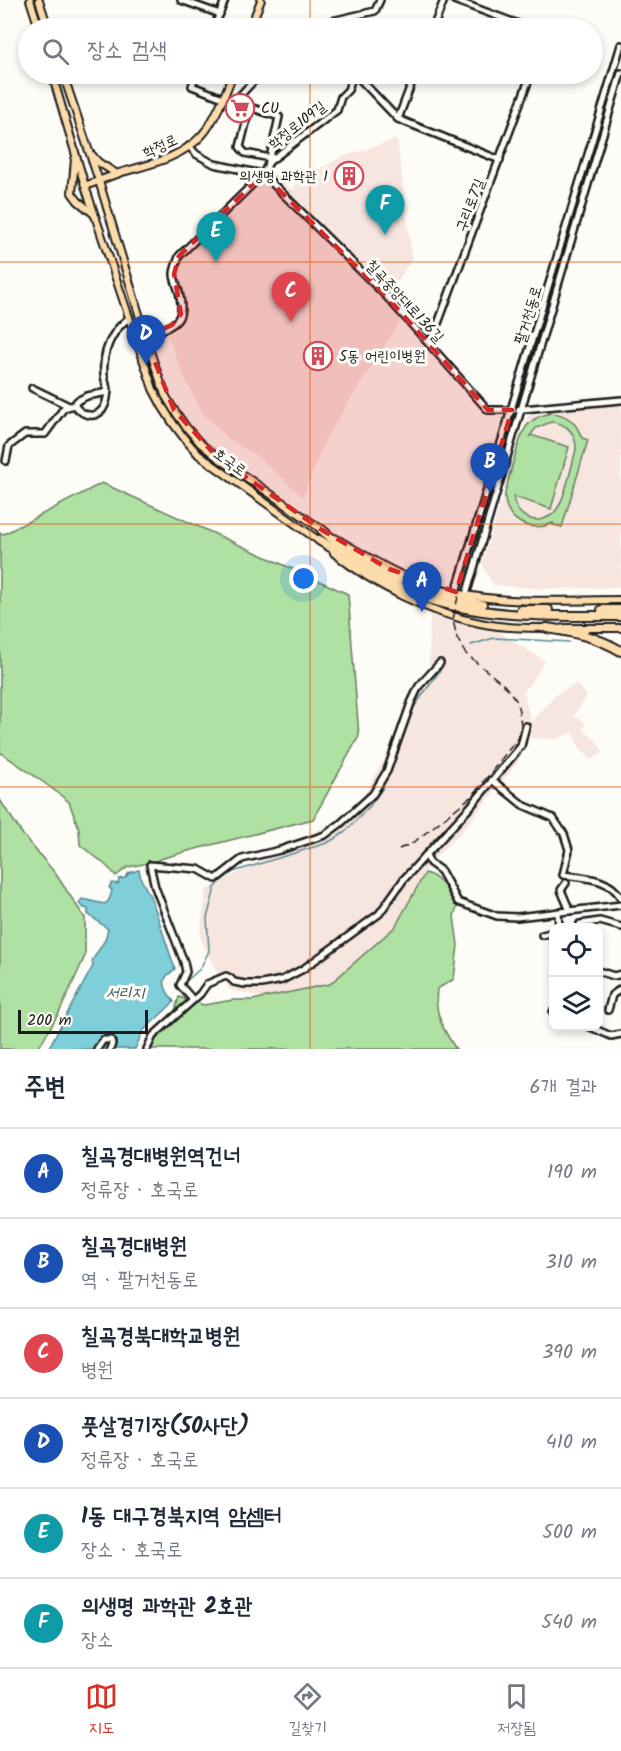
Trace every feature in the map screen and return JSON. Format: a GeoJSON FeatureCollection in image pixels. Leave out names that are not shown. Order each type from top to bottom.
{"type":"FeatureCollection","features":[{"type":"Feature","properties":{"kind":"highway"},"geometry":{"type":"LineString","coordinates":[[322,530],[344,549],[393,576],[449,597],[482,605],[519,610],[621,610]]}},
{"type":"Feature","properties":{"kind":"highway"},"geometry":{"type":"LineString","coordinates":[[319,540],[394,585],[445,603],[524,615],[621,616]]}},
{"type":"Feature","properties":{"kind":"highway"},"geometry":{"type":"LineString","coordinates":[[548,628],[592,637],[621,651]]}},
{"type":"Feature","properties":{"kind":"main road"},"geometry":{"type":"LineString","coordinates":[[30,0],[36,18]]}},
{"type":"Feature","properties":{"kind":"main road"},"geometry":{"type":"LineString","coordinates":[[39,0],[45,18]]}},
{"type":"Feature","properties":{"kind":"main road"},"geometry":{"type":"LineString","coordinates":[[254,18],[261,0]]}},
{"type":"Feature","properties":{"kind":"main road","name":"호국로"},"geometry":{"type":"LineString","coordinates":[[55,84],[94,214],[153,389],[163,409],[184,439],[200,455],[319,540],[349,565],[388,588],[439,612],[496,626],[621,628]]}},
{"type":"Feature","properties":{"kind":"main road","name":"호국로"},"geometry":{"type":"LineString","coordinates":[[66,84],[165,395],[201,444],[322,530],[407,578],[466,595],[512,600],[621,600]]}},
{"type":"Feature","properties":{"kind":"main road","name":"학정로"},"geometry":{"type":"LineString","coordinates":[[85,186],[172,156],[189,146],[202,135],[229,84]]}},
{"type":"Feature","properties":{"kind":"main road"},"geometry":{"type":"LineString","coordinates":[[88,148],[93,158],[117,174]]}},
{"type":"Feature","properties":{"kind":"main road"},"geometry":{"type":"LineString","coordinates":[[76,155],[72,193],[94,214]]}},
{"type":"Feature","properties":{"kind":"street"},"geometry":{"type":"LineString","coordinates":[[181,0],[220,14]]}},
{"type":"Feature","properties":{"kind":"street"},"geometry":{"type":"LineString","coordinates":[[218,18],[225,0]]}},
{"type":"Feature","properties":{"kind":"street"},"geometry":{"type":"LineString","coordinates":[[348,18],[375,11],[380,0]]}},
{"type":"Feature","properties":{"kind":"street"},"geometry":{"type":"LineString","coordinates":[[437,18],[444,0]]}},
{"type":"Feature","properties":{"kind":"street"},"geometry":{"type":"LineString","coordinates":[[454,0],[502,18]]}},
{"type":"Feature","properties":{"kind":"street","name":"팔거천동로"},"geometry":{"type":"LineString","coordinates":[[456,592],[621,45]]}},
{"type":"Feature","properties":{"kind":"street","name":"팔거천동로"},"geometry":{"type":"LineString","coordinates":[[466,595],[621,73]]}},
{"type":"Feature","properties":{"kind":"street"},"geometry":{"type":"LineString","coordinates":[[146,337],[178,321],[181,314],[181,303],[174,274],[179,256],[263,174],[270,160],[279,117],[223,98],[192,86],[193,84]]}},
{"type":"Feature","properties":{"kind":"street"},"geometry":{"type":"LineString","coordinates":[[234,102],[251,84]]}},
{"type":"Feature","properties":{"kind":"street","name":"학정로109길"},"geometry":{"type":"LineString","coordinates":[[270,160],[337,110],[341,97],[350,84]]}},
{"type":"Feature","properties":{"kind":"street"},"geometry":{"type":"LineString","coordinates":[[364,84],[398,119],[500,160]]}},
{"type":"Feature","properties":{"kind":"street"},"geometry":{"type":"LineString","coordinates":[[398,119],[411,84]]}},
{"type":"Feature","properties":{"kind":"street","name":"구리로7길"},"geometry":{"type":"LineString","coordinates":[[430,345],[527,84]]}},
{"type":"Feature","properties":{"kind":"street"},"geometry":{"type":"LineString","coordinates":[[250,107],[240,147],[245,153],[270,160]]}},
{"type":"Feature","properties":{"kind":"street"},"geometry":{"type":"LineString","coordinates":[[189,146],[196,154],[214,164],[263,174]]}},
{"type":"Feature","properties":{"kind":"street","name":"칠곡중앙대로136길"},"geometry":{"type":"LineString","coordinates":[[263,174],[385,296],[488,410],[621,400]]}},
{"type":"Feature","properties":{"kind":"street"},"geometry":{"type":"LineString","coordinates":[[32,388],[84,414],[92,416],[99,414],[104,409],[108,397],[104,365],[110,341],[121,323],[129,318]]}},
{"type":"Feature","properties":{"kind":"street"},"geometry":{"type":"LineString","coordinates":[[6,461],[9,446],[25,434],[47,433],[64,408],[87,396],[108,392]]}},
{"type":"Feature","properties":{"kind":"street"},"geometry":{"type":"LineString","coordinates":[[193,1000],[180,985],[186,972],[184,962],[155,887],[150,865],[198,869],[216,879],[242,859],[280,850],[325,835],[373,794],[387,771],[419,686],[440,663]]}},
{"type":"Feature","properties":{"kind":"street"},"geometry":{"type":"LineString","coordinates":[[147,1049],[153,1036],[200,994],[207,984],[226,976],[234,982],[245,984],[262,984],[282,980],[303,969],[379,914],[404,879],[520,746],[526,726]]}},
{"type":"Feature","properties":{"kind":"street"},"geometry":{"type":"LineString","coordinates":[[492,780],[523,805],[553,818],[564,834],[569,850],[563,876],[598,880],[611,886],[621,898]]}},
{"type":"Feature","properties":{"kind":"street"},"geometry":{"type":"LineString","coordinates":[[426,855],[430,863],[441,872],[458,902],[497,915],[517,917],[621,905]]}},
{"type":"Feature","properties":{"kind":"street"},"geometry":{"type":"LineString","coordinates":[[566,883],[561,890],[570,911]]}},
{"type":"Feature","properties":{"kind":"street"},"geometry":{"type":"LineString","coordinates":[[558,912],[559,923]]}},
{"type":"Feature","properties":{"kind":"street"},"geometry":{"type":"LineString","coordinates":[[587,923],[600,921],[621,927]]}},
{"type":"Feature","properties":{"kind":"street"},"geometry":{"type":"LineString","coordinates":[[542,935],[549,934]]}},
{"type":"Feature","properties":{"kind":"street"},"geometry":{"type":"LineString","coordinates":[[603,972],[614,976],[620,975],[621,984]]}},
{"type":"Feature","properties":{"kind":"street"},"geometry":{"type":"LineString","coordinates":[[608,1010],[612,995],[621,989]]}},
{"type":"Feature","properties":{"kind":"street"},"geometry":{"type":"LineString","coordinates":[[600,1031],[611,1036],[621,1034]]}},
{"type":"Feature","properties":{"kind":"street"},"geometry":{"type":"LineString","coordinates":[[97,1049],[103,1040],[107,1039],[111,1040],[110,1049]]}},
{"type":"Feature","properties":{"kind":"highlighted area"},"geometry":{"type":"Polygon","coordinates":[[[263,174],[387,297],[488,410],[512,410],[456,592],[389,569],[322,530],[217,457],[174,410],[145,337],[172,325],[181,314],[174,274],[179,256],[263,174]]]}},
{"type":"Feature","properties":{"kind":"shaded area"},"geometry":{"type":"Polygon","coordinates":[[[397,139],[412,258],[390,294],[390,298],[403,317],[326,438],[303,497],[258,457],[227,438],[201,411],[167,335],[180,327],[186,312],[179,273],[184,254],[272,171],[291,190],[308,175],[342,157],[397,139]]]}},
{"type":"Feature","properties":{"kind":"shaded area"},"geometry":{"type":"Polygon","coordinates":[[[621,404],[621,587],[545,589],[493,585],[482,564],[528,415],[621,404]]]}},
{"type":"Feature","properties":{"kind":"shaded area"},"geometry":{"type":"Polygon","coordinates":[[[430,608],[494,629],[545,661],[524,692],[531,723],[558,693],[576,684],[587,695],[574,716],[582,720],[585,724],[583,730],[597,741],[603,753],[591,760],[578,745],[574,733],[556,739],[530,738],[531,727],[518,762],[462,831],[430,863],[395,927],[330,984],[266,998],[230,990],[216,971],[200,937],[206,890],[357,809],[429,675],[430,608]]]}},
{"type":"Feature","properties":{"kind":"green space"},"geometry":{"type":"Polygon","coordinates":[[[551,413],[566,417],[574,423],[582,438],[588,440],[562,527],[553,525],[553,523],[536,527],[513,517],[508,511],[505,493],[523,432],[531,422],[551,413]],[[551,422],[536,428],[529,437],[531,435],[569,447],[551,509],[513,495],[519,512],[536,520],[544,519],[557,509],[571,471],[576,449],[576,443],[570,430],[551,422]]]}},
{"type":"Feature","properties":{"kind":"green space"},"geometry":{"type":"Polygon","coordinates":[[[102,483],[348,594],[359,736],[313,819],[128,867],[116,876],[80,845],[79,829],[69,802],[0,752],[0,533],[4,534],[102,483]]]}},
{"type":"Feature","properties":{"kind":"green space"},"geometry":{"type":"Polygon","coordinates":[[[0,800],[23,835],[55,873],[85,918],[85,956],[60,1011],[38,1049],[0,1049],[0,800]]]}},
{"type":"Feature","properties":{"kind":"green space"},"geometry":{"type":"Polygon","coordinates":[[[425,873],[436,878],[458,905],[454,916],[458,945],[454,979],[437,989],[436,998],[440,1021],[456,1049],[147,1049],[174,1014],[179,997],[204,1005],[233,1000],[252,1000],[330,984],[395,927],[425,873]]]}},
{"type":"Feature","properties":{"kind":"water","name":"서리지"},"geometry":{"type":"Polygon","coordinates":[[[139,870],[152,900],[175,969],[165,980],[167,990],[174,1002],[143,1031],[135,1049],[48,1049],[93,966],[92,961],[105,940],[108,929],[88,914],[88,909],[79,903],[82,899],[105,904],[112,891],[109,887],[112,883],[118,884],[119,879],[139,870]]]}},
{"type":"Feature","properties":{"kind":"waterway"},"geometry":{"type":"LineString","coordinates":[[471,645],[494,638],[569,642]]}},
{"type":"Feature","properties":{"kind":"waterway"},"geometry":{"type":"LineString","coordinates":[[396,755],[414,707],[441,669]]}},
{"type":"Feature","properties":{"kind":"waterway"},"geometry":{"type":"LineString","coordinates":[[184,983],[200,969],[209,951],[207,918],[215,888],[221,881],[233,872],[327,843],[344,833],[369,807],[382,789],[387,776]]}},
{"type":"Feature","properties":{"kind":"railway"},"geometry":{"type":"LineString","coordinates":[[399,849],[413,843],[473,795],[518,738],[521,725],[516,700],[504,685],[465,653],[457,638],[453,620],[621,57]]}},
{"type":"Feature","properties":{"kind":"place","name":"CU"},"geometry":{"type":"Point","coordinates":[240,108]}},
{"type":"Feature","properties":{"kind":"place","name":"의생명 과학관 1"},"geometry":{"type":"Point","coordinates":[349,176]}},
{"type":"Feature","properties":{"kind":"place","name":"의생명 과학관 2호관"},"geometry":{"type":"Point","coordinates":[385,235]}},
{"type":"Feature","properties":{"kind":"place","name":"1동 대구경북지역 암셈터"},"geometry":{"type":"Point","coordinates":[216,262]}},
{"type":"Feature","properties":{"kind":"place","name":"칠곡경북대학교병원"},"geometry":{"type":"Point","coordinates":[291,322]}},
{"type":"Feature","properties":{"kind":"place","name":"5동 어린이병원"},"geometry":{"type":"Point","coordinates":[318,356]}},
{"type":"Feature","properties":{"kind":"place","name":"풋살경기장(50사단)"},"geometry":{"type":"Point","coordinates":[146,365]}},
{"type":"Feature","properties":{"kind":"place","name":"칠곡경대병원"},"geometry":{"type":"Point","coordinates":[490,493]}},
{"type":"Feature","properties":{"kind":"place","name":"칠곡경대병원역건너"},"geometry":{"type":"Point","coordinates":[422,612]}}]}
